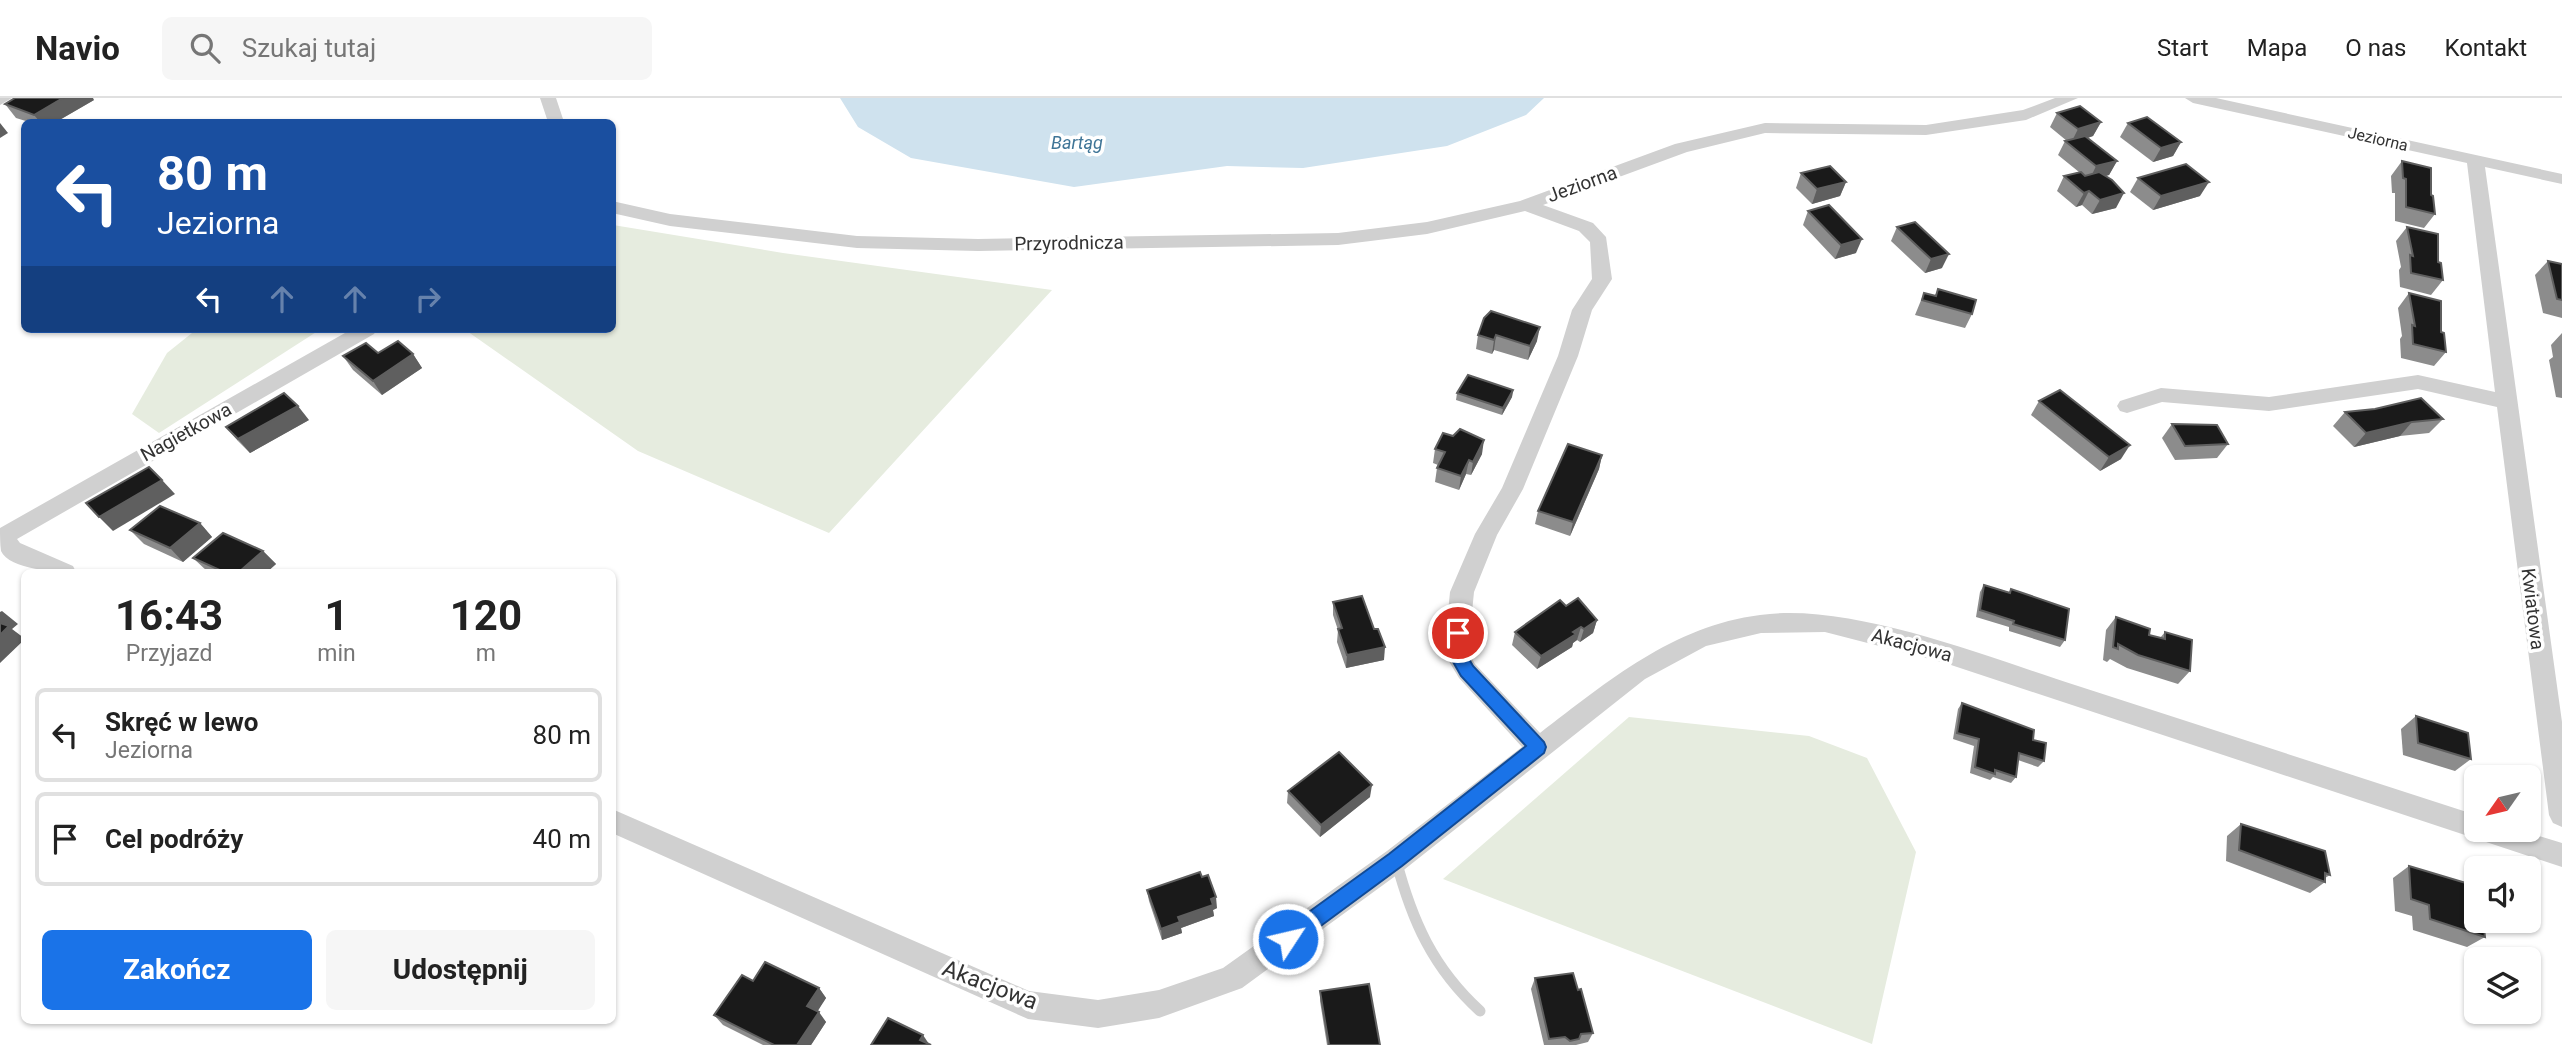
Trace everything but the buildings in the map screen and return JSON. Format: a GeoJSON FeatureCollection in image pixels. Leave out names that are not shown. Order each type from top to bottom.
{"type":"FeatureCollection","features":[{"type":"Feature","properties":{"kind":"street"},"geometry":{"type":"LineString","coordinates":[[548,98],[555,119]]}},
{"type":"Feature","properties":{"kind":"street","name":"Jeziorna"},"geometry":{"type":"LineString","coordinates":[[1525,205],[1681,148],[1765,128],[1937,128],[2026,115],[2070,98]]}},
{"type":"Feature","properties":{"kind":"street","name":"Jeziorna"},"geometry":{"type":"LineString","coordinates":[[2193,98],[2562,179]]}},
{"type":"Feature","properties":{"kind":"street","name":"Kwiatowa"},"geometry":{"type":"LineString","coordinates":[[2475,161],[2562,815]]}},
{"type":"Feature","properties":{"kind":"street","name":"Jeziorna"},"geometry":{"type":"LineString","coordinates":[[1525,205],[1586,227],[1599,241],[1602,279],[1582,310],[1568,356],[1512,489],[1486,534],[1462,592],[1456,653],[1467,671],[1537,747]]}},
{"type":"Feature","properties":{"kind":"street","name":"Przyrodnicza"},"geometry":{"type":"LineString","coordinates":[[616,208],[670,220],[857,242],[978,246],[1338,239],[1427,228],[1525,205]]}},
{"type":"Feature","properties":{"kind":"street","name":"Nagietkowa"},"geometry":{"type":"LineString","coordinates":[[58,569],[12,549],[4,536],[360,333]]}},
{"type":"Feature","properties":{"kind":"street"},"geometry":{"type":"LineString","coordinates":[[2127,406],[2161,395],[2269,404],[2418,382],[2507,402]]}},
{"type":"Feature","properties":{"kind":"street","name":"Akacjowa"},"geometry":{"type":"LineString","coordinates":[[616,822],[1028,1005],[1098,1014],[1159,1004],[1232,978],[1396,860],[1537,747],[1637,672],[1701,638],[1761,624],[1825,623],[1945,653],[2464,823]]}},
{"type":"Feature","properties":{"kind":"street"},"geometry":{"type":"LineString","coordinates":[[2521,842],[2562,855]]}},
{"type":"Feature","properties":{"kind":"lane"},"geometry":{"type":"LineString","coordinates":[[1396,860],[1413,918],[1434,962],[1452,987],[1480,1012]]}},
{"type":"Feature","properties":{"kind":"shaded area"},"geometry":{"type":"Polygon","coordinates":[[[616,225],[783,253],[1052,290],[829,533],[638,451],[470,333],[616,333],[616,225]]]}},
{"type":"Feature","properties":{"kind":"shaded area"},"geometry":{"type":"Polygon","coordinates":[[[192,333],[315,333],[159,433],[132,414],[167,353],[192,333]]]}},
{"type":"Feature","properties":{"kind":"shaded area"},"geometry":{"type":"Polygon","coordinates":[[[1629,717],[1809,736],[1867,758],[1916,852],[1872,1044],[1443,879],[1629,717]]]}},
{"type":"Feature","properties":{"kind":"water","name":"Bartąg"},"geometry":{"type":"Polygon","coordinates":[[[840,98],[1544,98],[1526,115],[1447,146],[1303,168],[1227,166],[1074,187],[911,158],[858,127],[840,98]]]}},
{"type":"Feature","properties":{"kind":"route"},"geometry":{"type":"LineString","coordinates":[[1288,939],[1396,860],[1537,747],[1467,671],[1456,653],[1458,633]]}}]}
